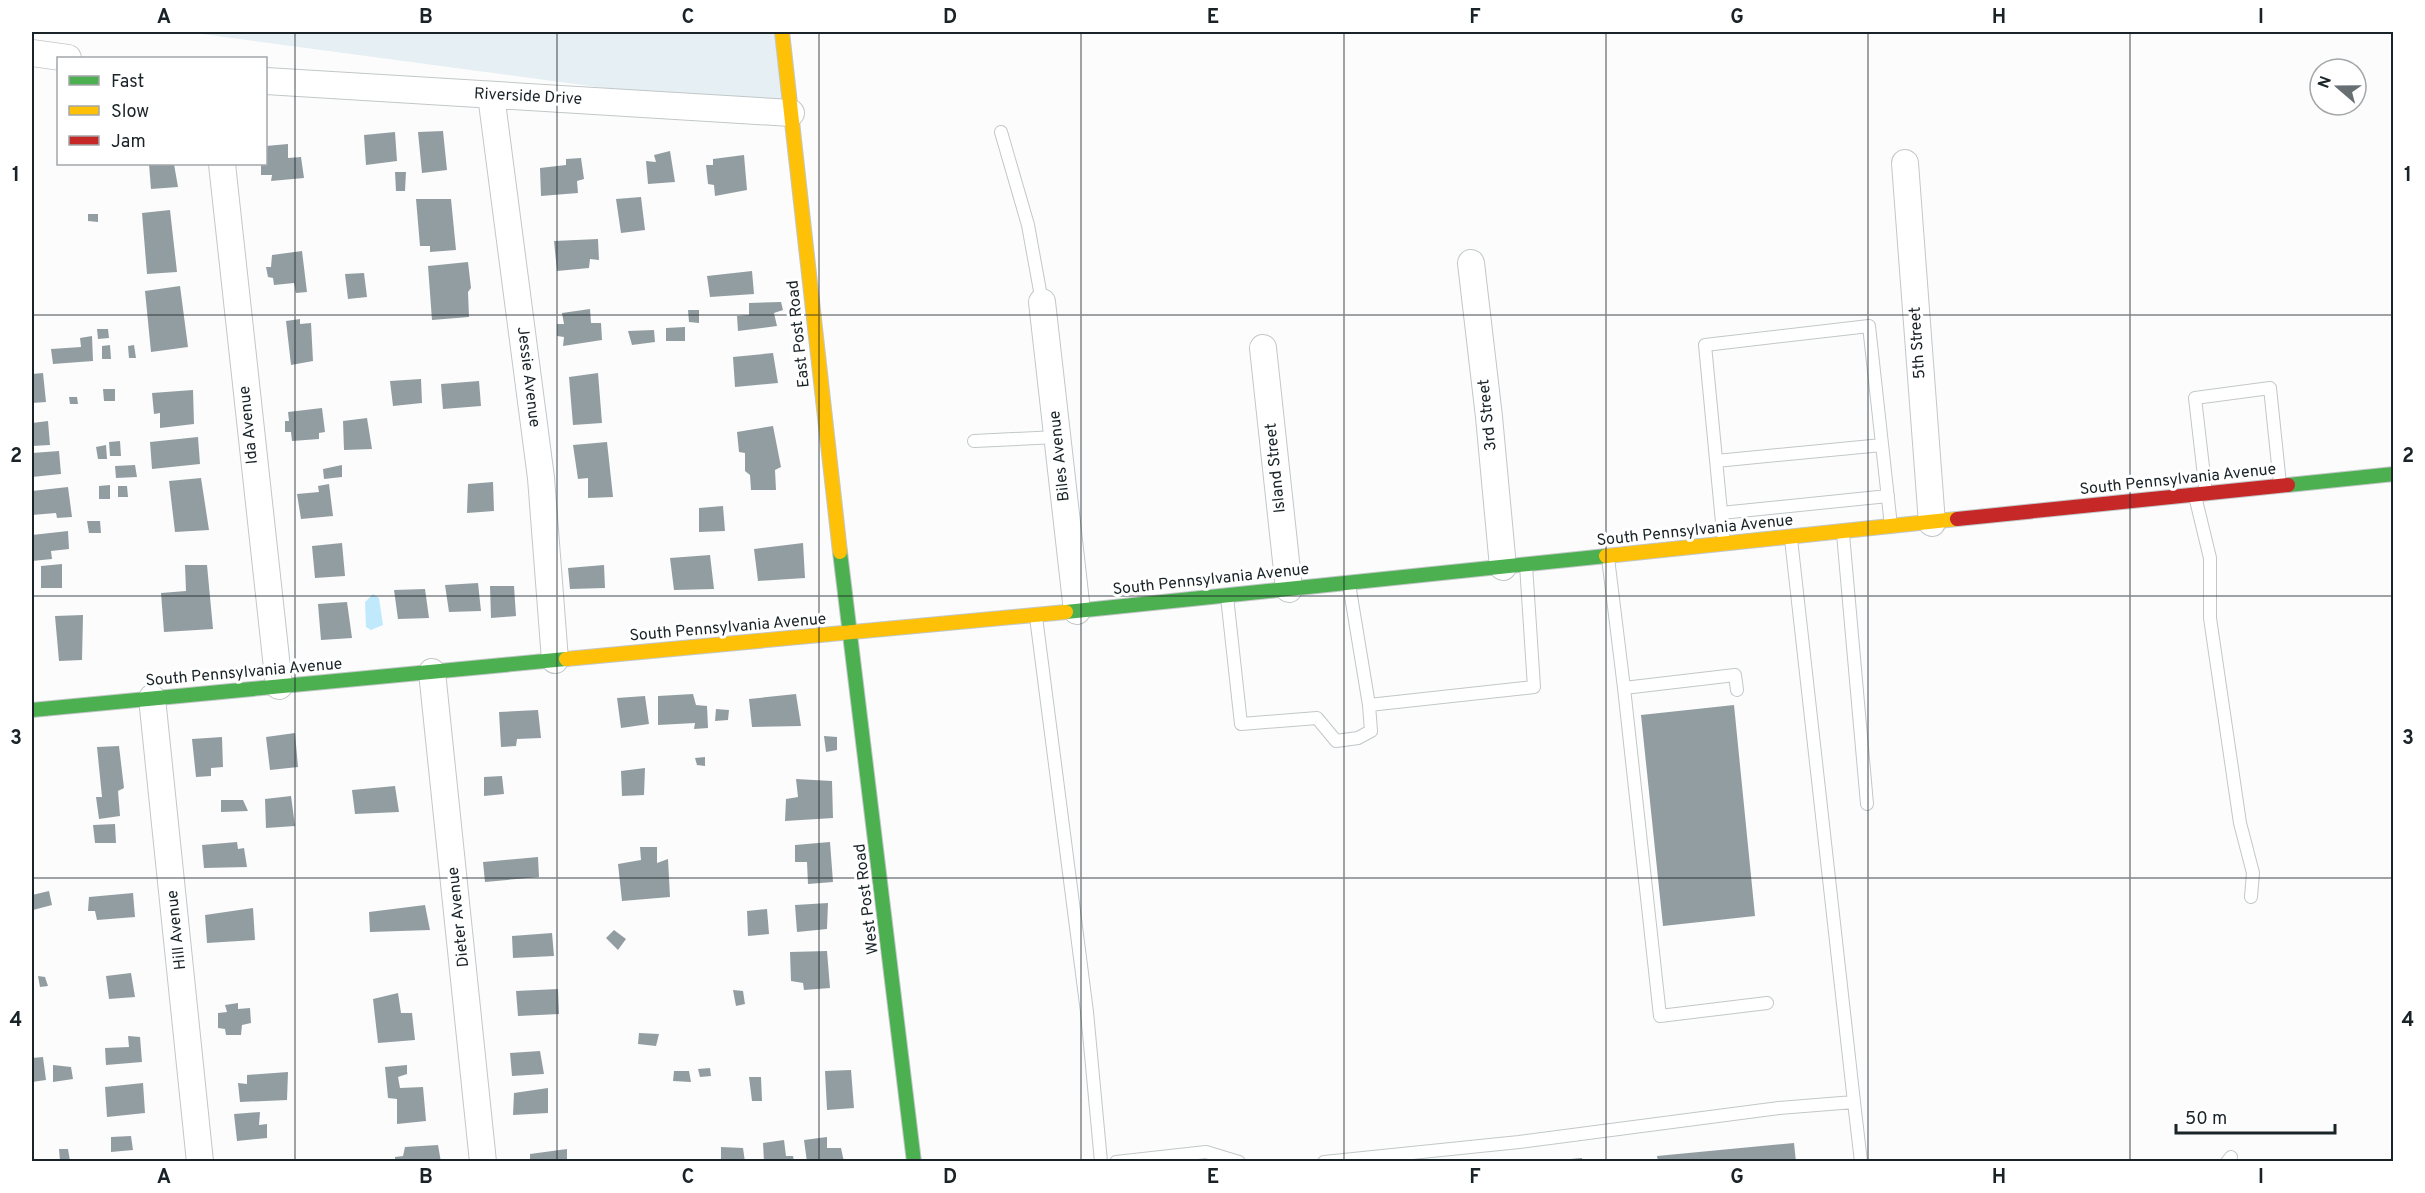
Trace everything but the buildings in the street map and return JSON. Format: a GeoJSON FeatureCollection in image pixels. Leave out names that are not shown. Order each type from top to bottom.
{"type":"FeatureCollection","features":[{"type":"Feature","properties":{"kind":"main road","name":"East Post Road"},"geometry":{"type":"LineString","coordinates":[[782,32],[849,633]]}},
{"type":"Feature","properties":{"kind":"main road","name":"South Pennsylvania Avenue"},"geometry":{"type":"LineString","coordinates":[[32,710],[849,633],[1724,545],[2394,474]]}},
{"type":"Feature","properties":{"kind":"main road","name":"West Post Road"},"geometry":{"type":"LineString","coordinates":[[849,633],[867,760],[914,1161]]}},
{"type":"Feature","properties":{"kind":"street"},"geometry":{"type":"LineString","coordinates":[[32,54],[59,57]]}},
{"type":"Feature","properties":{"kind":"street","name":"Riverside Drive"},"geometry":{"type":"LineString","coordinates":[[267,81],[791,113]]}},
{"type":"Feature","properties":{"kind":"street","name":"Jessie Avenue"},"geometry":{"type":"LineString","coordinates":[[491,95],[541,478],[555,660]]}},
{"type":"Feature","properties":{"kind":"street","name":"5th Street"},"geometry":{"type":"LineString","coordinates":[[1905,163],[1932,523]]}},
{"type":"Feature","properties":{"kind":"street","name":"Ida Avenue"},"geometry":{"type":"LineString","coordinates":[[222,165],[279,686]]}},
{"type":"Feature","properties":{"kind":"street","name":"3rd Street"},"geometry":{"type":"LineString","coordinates":[[1471,263],[1489,417],[1515,566]]}},
{"type":"Feature","properties":{"kind":"street","name":"Biles Avenue"},"geometry":{"type":"LineString","coordinates":[[1042,302],[1077,610]]}},
{"type":"Feature","properties":{"kind":"street","name":"Island Street"},"geometry":{"type":"LineString","coordinates":[[1263,348],[1289,589]]}},
{"type":"Feature","properties":{"kind":"street","name":"Dieter Avenue"},"geometry":{"type":"LineString","coordinates":[[432,672],[483,1161]]}},
{"type":"Feature","properties":{"kind":"street","name":"Hill Avenue"},"geometry":{"type":"LineString","coordinates":[[152,698],[200,1161]]}},
{"type":"Feature","properties":{"kind":"lane"},"geometry":{"type":"LineString","coordinates":[[1001,132],[1028,225],[1042,302]]}},
{"type":"Feature","properties":{"kind":"lane"},"geometry":{"type":"LineString","coordinates":[[1724,545],[1705,345],[1869,326],[1892,527]]}},
{"type":"Feature","properties":{"kind":"lane"},"geometry":{"type":"LineString","coordinates":[[2251,897],[2253,873],[2240,823],[2210,618],[2210,558],[2201,494],[2195,398],[2270,388],[2280,486]]}},
{"type":"Feature","properties":{"kind":"lane"},"geometry":{"type":"LineString","coordinates":[[974,441],[1058,437]]}},
{"type":"Feature","properties":{"kind":"lane"},"geometry":{"type":"LineString","coordinates":[[1716,461],[1882,445]]}},
{"type":"Feature","properties":{"kind":"lane"},"geometry":{"type":"LineString","coordinates":[[1721,513],[1888,496]]}},
{"type":"Feature","properties":{"kind":"lane"},"geometry":{"type":"LineString","coordinates":[[1843,532],[1867,804]]}},
{"type":"Feature","properties":{"kind":"lane"},"geometry":{"type":"LineString","coordinates":[[1791,538],[1861,1161]]}},
{"type":"Feature","properties":{"kind":"lane"},"geometry":{"type":"LineString","coordinates":[[1608,556],[1660,1016],[1767,1003]]}},
{"type":"Feature","properties":{"kind":"lane"},"geometry":{"type":"LineString","coordinates":[[1369,705],[1534,687],[1515,566]]}},
{"type":"Feature","properties":{"kind":"lane"},"geometry":{"type":"LineString","coordinates":[[1226,595],[1241,724],[1317,718],[1336,741],[1358,738],[1371,731],[1369,705],[1349,583]]}},
{"type":"Feature","properties":{"kind":"lane"},"geometry":{"type":"LineString","coordinates":[[1036,613],[1087,1012],[1101,1161]]}},
{"type":"Feature","properties":{"kind":"lane"},"geometry":{"type":"LineString","coordinates":[[1624,688],[1736,675],[1737,690]]}},
{"type":"Feature","properties":{"kind":"lane"},"geometry":{"type":"LineString","coordinates":[[1324,1161],[1519,1142],[1779,1108],[1854,1102]]}},
{"type":"Feature","properties":{"kind":"lane"},"geometry":{"type":"LineString","coordinates":[[1116,1161],[1206,1152],[1239,1161]]}},
{"type":"Feature","properties":{"kind":"shaded area"},"geometry":{"type":"Polygon","coordinates":[[[187,32],[782,32],[791,113],[187,32]]]}},
{"type":"Feature","properties":{"kind":"water"},"geometry":{"type":"Polygon","coordinates":[[[373,594],[379,598],[383,625],[371,630],[366,627],[365,602],[373,594]]]}},
{"type":"Feature","properties":{"kind":"traffic: fast"},"geometry":{"type":"LineString","coordinates":[[2288,485],[2394,474]]}},
{"type":"Feature","properties":{"kind":"traffic: fast"},"geometry":{"type":"LineString","coordinates":[[840,552],[914,1162]]}},
{"type":"Feature","properties":{"kind":"traffic: fast"},"geometry":{"type":"LineString","coordinates":[[1066,612],[1606,556]]}},
{"type":"Feature","properties":{"kind":"traffic: fast"},"geometry":{"type":"LineString","coordinates":[[32,710],[566,659]]}},
{"type":"Feature","properties":{"kind":"traffic: slow"},"geometry":{"type":"LineString","coordinates":[[782,32],[840,552]]}},
{"type":"Feature","properties":{"kind":"traffic: slow"},"geometry":{"type":"LineString","coordinates":[[1606,556],[1957,519]]}},
{"type":"Feature","properties":{"kind":"traffic: slow"},"geometry":{"type":"LineString","coordinates":[[566,659],[1066,612]]}},
{"type":"Feature","properties":{"kind":"traffic: jam"},"geometry":{"type":"LineString","coordinates":[[1957,519],[2288,485]]}}]}
